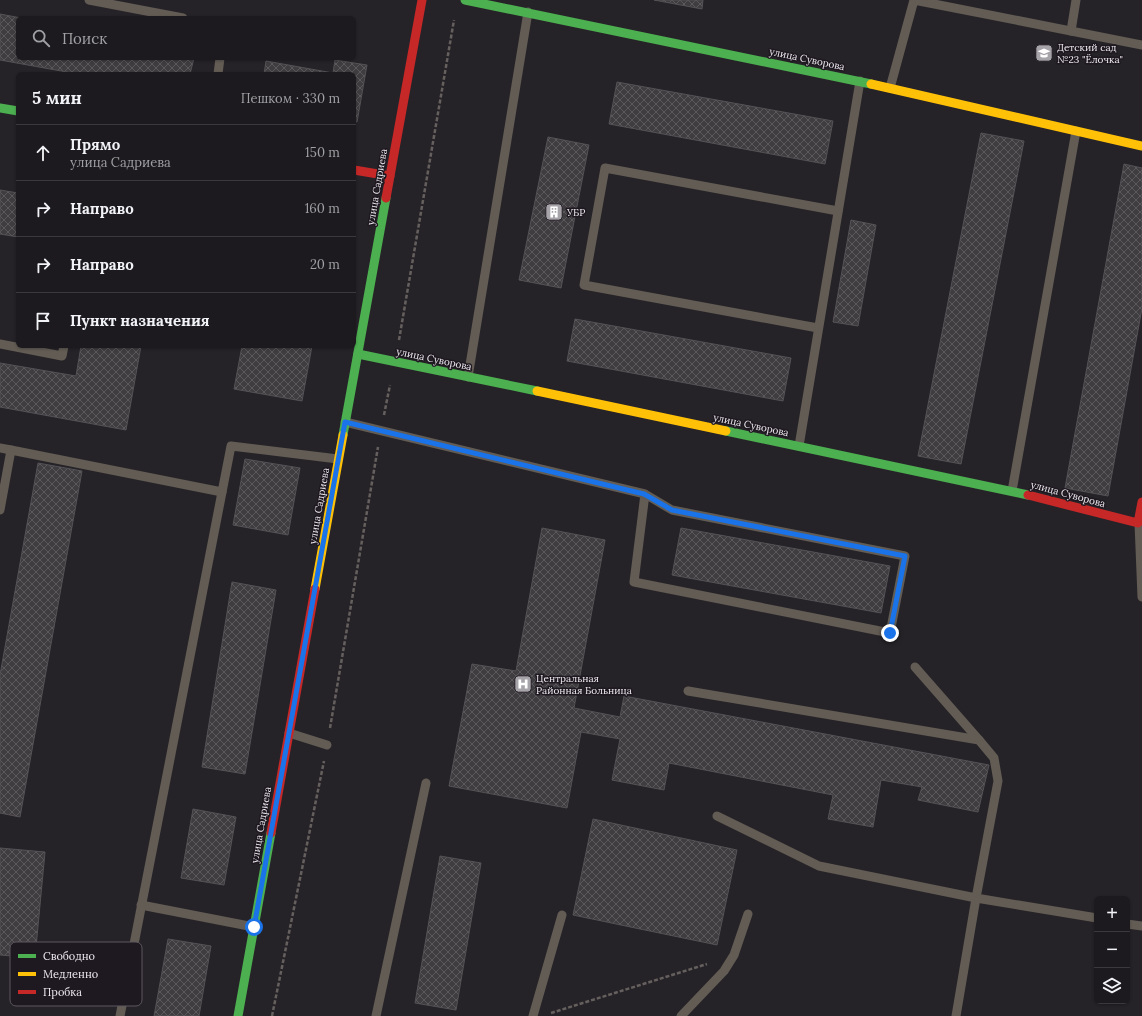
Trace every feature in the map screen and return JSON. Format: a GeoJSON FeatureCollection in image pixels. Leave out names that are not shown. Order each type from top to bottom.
{"type":"FeatureCollection","features":[{"type":"Feature","properties":{"kind":"street","name":"улица Садриева"},"geometry":{"type":"LineString","coordinates":[[238,1016],[422,0]]}},
{"type":"Feature","properties":{"kind":"street","name":"улица Суворова"},"geometry":{"type":"LineString","coordinates":[[465,0],[860,81],[1142,146]]}},
{"type":"Feature","properties":{"kind":"street"},"geometry":{"type":"LineString","coordinates":[[0,108],[16,111]]}},
{"type":"Feature","properties":{"kind":"street"},"geometry":{"type":"LineString","coordinates":[[356,170],[390,176]]}},
{"type":"Feature","properties":{"kind":"street","name":"улица Суворова"},"geometry":{"type":"LineString","coordinates":[[358,354],[1012,491],[1140,524]]}},
{"type":"Feature","properties":{"kind":"street"},"geometry":{"type":"LineString","coordinates":[[1140,524],[1142,502]]}},
{"type":"Feature","properties":{"kind":"lane"},"geometry":{"type":"LineString","coordinates":[[89,0],[173,16]]}},
{"type":"Feature","properties":{"kind":"lane"},"geometry":{"type":"LineString","coordinates":[[890,88],[914,0],[1142,45]]}},
{"type":"Feature","properties":{"kind":"lane"},"geometry":{"type":"LineString","coordinates":[[1071,31],[1076,0]]}},
{"type":"Feature","properties":{"kind":"lane"},"geometry":{"type":"LineString","coordinates":[[468,377],[528,12]]}},
{"type":"Feature","properties":{"kind":"lane"},"geometry":{"type":"LineString","coordinates":[[218,72],[220,60]]}},
{"type":"Feature","properties":{"kind":"lane"},"geometry":{"type":"LineString","coordinates":[[798,446],[860,81]]}},
{"type":"Feature","properties":{"kind":"lane"},"geometry":{"type":"LineString","coordinates":[[1012,491],[1076,131]]}},
{"type":"Feature","properties":{"kind":"lane"},"geometry":{"type":"LineString","coordinates":[[818,328],[584,285],[605,168],[838,211]]}},
{"type":"Feature","properties":{"kind":"lane"},"geometry":{"type":"LineString","coordinates":[[0,344],[16,347]]}},
{"type":"Feature","properties":{"kind":"lane"},"geometry":{"type":"LineString","coordinates":[[21,348],[62,356],[64,348]]}},
{"type":"Feature","properties":{"kind":"lane"},"geometry":{"type":"LineString","coordinates":[[345,422],[644,494],[672,510],[905,556],[890,633],[634,582],[644,494]]}},
{"type":"Feature","properties":{"kind":"lane"},"geometry":{"type":"LineString","coordinates":[[134,942],[231,446],[338,459]]}},
{"type":"Feature","properties":{"kind":"lane"},"geometry":{"type":"LineString","coordinates":[[0,448],[222,492]]}},
{"type":"Feature","properties":{"kind":"lane"},"geometry":{"type":"LineString","coordinates":[[0,510],[11,450]]}},
{"type":"Feature","properties":{"kind":"lane"},"geometry":{"type":"LineString","coordinates":[[1140,524],[1142,597]]}},
{"type":"Feature","properties":{"kind":"lane"},"geometry":{"type":"LineString","coordinates":[[915,667],[994,758],[998,781],[956,1016]]}},
{"type":"Feature","properties":{"kind":"lane"},"geometry":{"type":"LineString","coordinates":[[688,691],[979,740]]}},
{"type":"Feature","properties":{"kind":"lane"},"geometry":{"type":"LineString","coordinates":[[289,733],[327,744]]}},
{"type":"Feature","properties":{"kind":"lane"},"geometry":{"type":"LineString","coordinates":[[376,1016],[426,783]]}},
{"type":"Feature","properties":{"kind":"lane"},"geometry":{"type":"LineString","coordinates":[[717,816],[819,866],[976,898],[1094,918]]}},
{"type":"Feature","properties":{"kind":"lane"},"geometry":{"type":"LineString","coordinates":[[141,905],[254,927]]}},
{"type":"Feature","properties":{"kind":"lane"},"geometry":{"type":"LineString","coordinates":[[681,1016],[724,971],[734,955],[748,914]]}},
{"type":"Feature","properties":{"kind":"lane"},"geometry":{"type":"LineString","coordinates":[[533,1016],[562,915]]}},
{"type":"Feature","properties":{"kind":"lane"},"geometry":{"type":"LineString","coordinates":[[1130,924],[1142,926]]}},
{"type":"Feature","properties":{"kind":"lane"},"geometry":{"type":"LineString","coordinates":[[120,1016],[122,1006]]}},
{"type":"Feature","properties":{"kind":"path"},"geometry":{"type":"LineString","coordinates":[[272,1016],[327,744]]}},
{"type":"Feature","properties":{"kind":"path"},"geometry":{"type":"LineString","coordinates":[[551,1014],[734,955]]}},
{"type":"Feature","properties":{"kind":"building"},"geometry":{"type":"Polygon","coordinates":[[[654,0],[703,0],[702,9],[654,0]]]}},
{"type":"Feature","properties":{"kind":"building"},"geometry":{"type":"Polygon","coordinates":[[[0,14],[16,17],[16,60],[194,60],[190,72],[67,72],[0,60],[0,14]]]}},
{"type":"Feature","properties":{"kind":"building"},"geometry":{"type":"Polygon","coordinates":[[[335,60],[367,65],[357,122],[356,72],[333,72],[335,60]]]}},
{"type":"Feature","properties":{"kind":"building"},"geometry":{"type":"Polygon","coordinates":[[[266,61],[327,72],[264,72],[266,61]]]}},
{"type":"Feature","properties":{"kind":"building"},"geometry":{"type":"Polygon","coordinates":[[[617,82],[833,121],[825,164],[609,124],[617,82]]]}},
{"type":"Feature","properties":{"kind":"building"},"geometry":{"type":"Polygon","coordinates":[[[981,133],[1024,141],[961,464],[918,456],[981,133]]]}},
{"type":"Feature","properties":{"kind":"building","name":"УБР"},"geometry":{"type":"Polygon","coordinates":[[[548,137],[589,145],[561,288],[519,280],[548,137]]]}},
{"type":"Feature","properties":{"kind":"building"},"geometry":{"type":"Polygon","coordinates":[[[1124,164],[1142,168],[1142,308],[1108,496],[1065,488],[1124,164]]]}},
{"type":"Feature","properties":{"kind":"building"},"geometry":{"type":"Polygon","coordinates":[[[0,190],[16,193],[16,237],[0,234],[0,190]]]}},
{"type":"Feature","properties":{"kind":"building"},"geometry":{"type":"Polygon","coordinates":[[[851,220],[876,225],[858,326],[833,322],[851,220]]]}},
{"type":"Feature","properties":{"kind":"building"},"geometry":{"type":"Polygon","coordinates":[[[575,319],[791,358],[783,401],[567,361],[575,319]]]}},
{"type":"Feature","properties":{"kind":"building"},"geometry":{"type":"Polygon","coordinates":[[[81,348],[141,348],[126,430],[0,407],[0,363],[76,376],[81,348]]]}},
{"type":"Feature","properties":{"kind":"building"},"geometry":{"type":"Polygon","coordinates":[[[242,348],[312,348],[302,401],[234,389],[242,348]]]}},
{"type":"Feature","properties":{"kind":"building"},"geometry":{"type":"Polygon","coordinates":[[[245,459],[300,468],[288,535],[233,525],[245,459]]]}},
{"type":"Feature","properties":{"kind":"building"},"geometry":{"type":"Polygon","coordinates":[[[38,463],[82,471],[20,817],[0,813],[0,675],[38,463]]]}},
{"type":"Feature","properties":{"kind":"building","name":"Центральная Районная Больница"},"geometry":{"type":"Polygon","coordinates":[[[542,528],[605,540],[574,708],[620,717],[624,696],[989,765],[978,812],[918,800],[922,787],[881,780],[873,827],[828,819],[833,795],[669,763],[664,790],[612,780],[620,739],[581,732],[567,808],[449,786],[472,664],[516,671],[542,528]]]}},
{"type":"Feature","properties":{"kind":"building"},"geometry":{"type":"Polygon","coordinates":[[[681,528],[890,566],[881,613],[672,575],[681,528]]]}},
{"type":"Feature","properties":{"kind":"building"},"geometry":{"type":"Polygon","coordinates":[[[232,582],[276,590],[245,774],[202,767],[232,582]]]}},
{"type":"Feature","properties":{"kind":"building"},"geometry":{"type":"Polygon","coordinates":[[[193,809],[236,817],[224,885],[181,878],[193,809]]]}},
{"type":"Feature","properties":{"kind":"building"},"geometry":{"type":"Polygon","coordinates":[[[593,819],[737,850],[717,945],[573,915],[593,819]]]}},
{"type":"Feature","properties":{"kind":"building"},"geometry":{"type":"Polygon","coordinates":[[[0,848],[45,852],[37,942],[10,942],[10,956],[0,955],[0,848]]]}},
{"type":"Feature","properties":{"kind":"building"},"geometry":{"type":"Polygon","coordinates":[[[440,856],[481,863],[456,1010],[415,1003],[440,856]]]}},
{"type":"Feature","properties":{"kind":"building"},"geometry":{"type":"Polygon","coordinates":[[[168,939],[211,946],[199,1016],[154,1016],[168,939]]]}},
{"type":"Feature","properties":{"kind":"traffic: fast"},"geometry":{"type":"LineString","coordinates":[[465,0],[871,84]]}},
{"type":"Feature","properties":{"kind":"traffic: fast"},"geometry":{"type":"LineString","coordinates":[[0,108],[16,111]]}},
{"type":"Feature","properties":{"kind":"traffic: fast"},"geometry":{"type":"LineString","coordinates":[[343,435],[386,198]]}},
{"type":"Feature","properties":{"kind":"traffic: fast"},"geometry":{"type":"LineString","coordinates":[[358,354],[537,391]]}},
{"type":"Feature","properties":{"kind":"traffic: fast"},"geometry":{"type":"LineString","coordinates":[[726,431],[1028,495]]}},
{"type":"Feature","properties":{"kind":"traffic: fast"},"geometry":{"type":"LineString","coordinates":[[238,1016],[271,833]]}},
{"type":"Feature","properties":{"kind":"traffic: slow"},"geometry":{"type":"LineString","coordinates":[[871,84],[1142,146]]}},
{"type":"Feature","properties":{"kind":"traffic: slow"},"geometry":{"type":"LineString","coordinates":[[537,391],[726,431]]}},
{"type":"Feature","properties":{"kind":"traffic: slow"},"geometry":{"type":"LineString","coordinates":[[315,589],[343,435]]}},
{"type":"Feature","properties":{"kind":"traffic: jam"},"geometry":{"type":"LineString","coordinates":[[386,198],[422,0]]}},
{"type":"Feature","properties":{"kind":"traffic: jam"},"geometry":{"type":"LineString","coordinates":[[356,170],[390,176]]}},
{"type":"Feature","properties":{"kind":"traffic: jam"},"geometry":{"type":"LineString","coordinates":[[1028,495],[1138,523],[1142,502]]}},
{"type":"Feature","properties":{"kind":"traffic: jam"},"geometry":{"type":"LineString","coordinates":[[271,833],[315,589]]}},
{"type":"Feature","properties":{"kind":"place","name":"Детский сад №23 \"Ёлочка\""},"geometry":{"type":"Point","coordinates":[1044,53]}},
{"type":"Feature","properties":{"kind":"place","name":"УБР"},"geometry":{"type":"Point","coordinates":[554,212]}},
{"type":"Feature","properties":{"kind":"place","name":"Центральная Районная Больница"},"geometry":{"type":"Point","coordinates":[523,684]}},
{"type":"Feature","properties":{"kind":"route"},"geometry":{"type":"LineString","coordinates":[[254,927],[345,422],[644,494],[672,510],[905,556],[890,633]]}}]}
